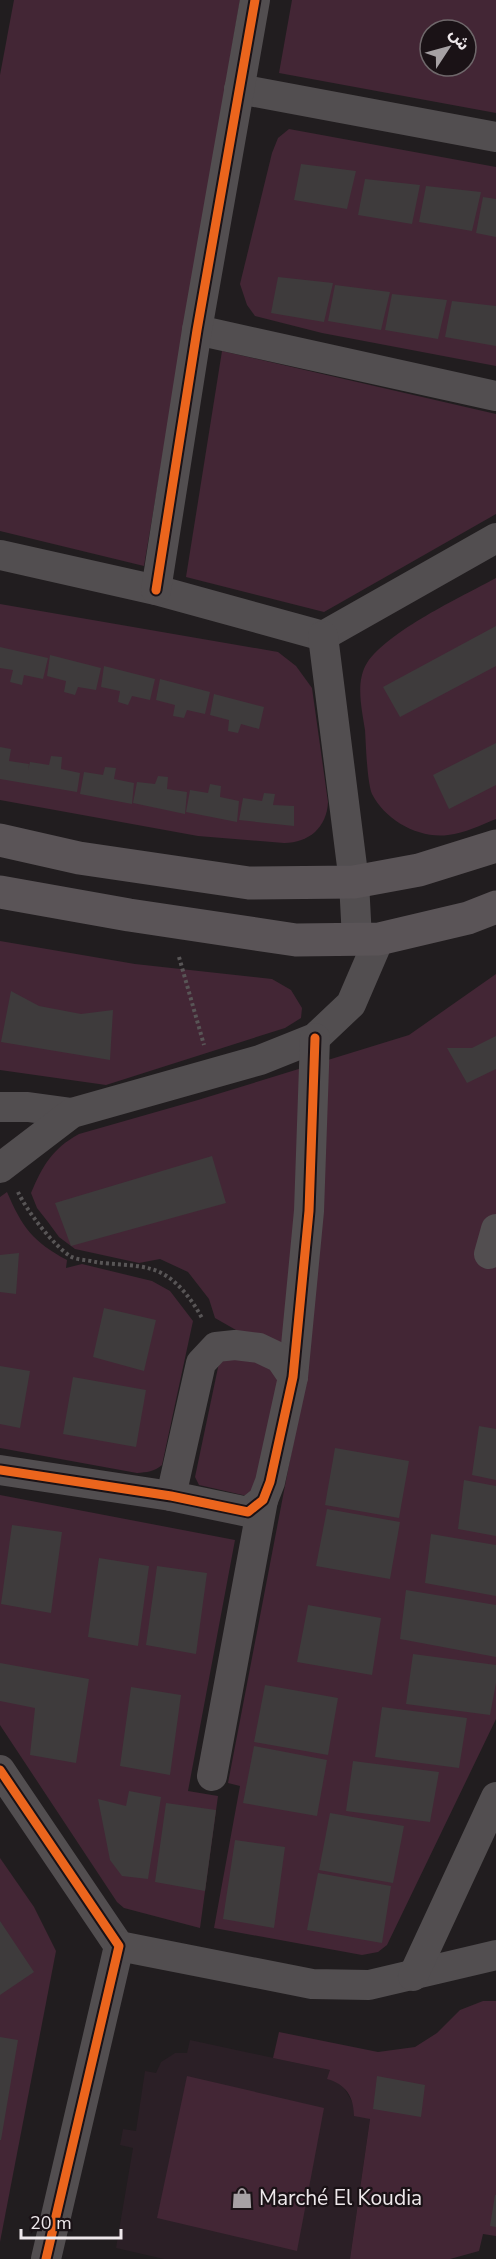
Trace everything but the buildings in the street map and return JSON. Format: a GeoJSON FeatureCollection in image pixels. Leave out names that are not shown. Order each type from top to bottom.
{"type":"FeatureCollection","features":[{"type":"Feature","properties":{"kind":"main road"},"geometry":{"type":"LineString","coordinates":[[0,840],[79,858],[249,883],[354,882],[419,870],[496,846]]}},
{"type":"Feature","properties":{"kind":"main road"},"geometry":{"type":"LineString","coordinates":[[0,892],[296,940],[368,939],[468,918],[496,907]]}},
{"type":"Feature","properties":{"kind":"street"},"geometry":{"type":"LineString","coordinates":[[156,590],[196,330],[255,0]]}},
{"type":"Feature","properties":{"kind":"street"},"geometry":{"type":"LineString","coordinates":[[239,90],[496,137]]}},
{"type":"Feature","properties":{"kind":"street"},"geometry":{"type":"LineString","coordinates":[[196,330],[496,396]]}},
{"type":"Feature","properties":{"kind":"street"},"geometry":{"type":"LineString","coordinates":[[0,555],[156,590],[323,636],[496,538]]}},
{"type":"Feature","properties":{"kind":"street"},"geometry":{"type":"LineString","coordinates":[[3,1166],[72,1113],[260,1060],[315,1038],[351,1004],[368,939],[354,882],[323,636]]}},
{"type":"Feature","properties":{"kind":"street"},"geometry":{"type":"LineString","coordinates":[[212,1776],[263,1500],[270,1482],[293,1377],[309,1211],[315,1038]]}},
{"type":"Feature","properties":{"kind":"street"},"geometry":{"type":"LineString","coordinates":[[0,1107],[28,1107],[72,1113]]}},
{"type":"Feature","properties":{"kind":"street"},"geometry":{"type":"LineString","coordinates":[[171,1496],[201,1363],[216,1347],[235,1345],[259,1348],[280,1358],[293,1377]]}},
{"type":"Feature","properties":{"kind":"street"},"geometry":{"type":"LineString","coordinates":[[0,1470],[171,1496],[248,1512],[263,1500]]}},
{"type":"Feature","properties":{"kind":"street"},"geometry":{"type":"LineString","coordinates":[[0,1770],[119,1946],[312,1984],[369,1985],[496,1955]]}},
{"type":"Feature","properties":{"kind":"street"},"geometry":{"type":"LineString","coordinates":[[414,1976],[496,1797]]}},
{"type":"Feature","properties":{"kind":"street"},"geometry":{"type":"LineString","coordinates":[[46,2259],[119,1946]]}},
{"type":"Feature","properties":{"kind":"path"},"geometry":{"type":"LineString","coordinates":[[169,921],[211,1072]]}},
{"type":"Feature","properties":{"kind":"path"},"geometry":{"type":"LineString","coordinates":[[3,1166],[22,1201],[43,1228],[71,1257],[116,1266],[150,1268],[166,1276],[183,1290],[199,1312],[216,1347]]}},
{"type":"Feature","properties":{"kind":"shaded area"},"geometry":{"type":"Polygon","coordinates":[[[14,0],[240,0],[144,566],[0,531],[0,75],[14,0]]]}},
{"type":"Feature","properties":{"kind":"shaded area"},"geometry":{"type":"Polygon","coordinates":[[[292,0],[496,0],[496,113],[279,73],[292,0]]]}},
{"type":"Feature","properties":{"kind":"shaded area"},"geometry":{"type":"Polygon","coordinates":[[[289,129],[496,167],[496,366],[322,333],[255,316],[247,305],[240,284],[272,153],[278,138],[289,129]]]}},
{"type":"Feature","properties":{"kind":"shaded area"},"geometry":{"type":"Polygon","coordinates":[[[222,351],[496,414],[496,514],[324,612],[186,577],[222,351]]]}},
{"type":"Feature","properties":{"kind":"shaded area"},"geometry":{"type":"Polygon","coordinates":[[[496,578],[496,819],[467,831],[448,835],[415,831],[385,812],[370,788],[360,696],[363,671],[377,651],[408,627],[496,578]]]}},
{"type":"Feature","properties":{"kind":"shaded area"},"geometry":{"type":"Polygon","coordinates":[[[0,604],[278,652],[296,666],[312,688],[328,802],[327,811],[320,826],[309,837],[284,843],[198,836],[0,800],[0,604]]]}},
{"type":"Feature","properties":{"kind":"shaded area"},"geometry":{"type":"Polygon","coordinates":[[[0,941],[135,964],[272,979],[291,990],[302,1008],[301,1018],[285,1028],[106,1085],[0,1070],[0,941]]]}},
{"type":"Feature","properties":{"kind":"shaded area"},"geometry":{"type":"Polygon","coordinates":[[[496,974],[496,1719],[387,1945],[378,1952],[362,1955],[214,1928],[240,1786],[228,1783],[307,1371],[215,1318],[209,1299],[188,1272],[160,1259],[139,1263],[75,1249],[59,1237],[37,1208],[31,1193],[49,1159],[79,1134],[409,1035],[496,974]]]}},
{"type":"Feature","properties":{"kind":"shaded area"},"geometry":{"type":"Polygon","coordinates":[[[7,1192],[18,1215],[30,1232],[45,1247],[67,1260],[66,1268],[82,1264],[152,1281],[170,1291],[193,1321],[162,1465],[156,1469],[137,1473],[0,1448],[0,1197],[7,1192]]]}},
{"type":"Feature","properties":{"kind":"shaded area"},"geometry":{"type":"Polygon","coordinates":[[[220,1358],[272,1362],[280,1375],[259,1483],[247,1496],[199,1485],[195,1477],[220,1358]]]}},
{"type":"Feature","properties":{"kind":"shaded area"},"geometry":{"type":"Polygon","coordinates":[[[0,1495],[235,1540],[188,1791],[218,1796],[200,1928],[124,1908],[117,1902],[0,1725],[0,1495]]]}},
{"type":"Feature","properties":{"kind":"shaded area"},"geometry":{"type":"Polygon","coordinates":[[[0,1858],[34,1907],[56,1951],[0,2242],[0,1858]]]}},
{"type":"Feature","properties":{"kind":"shaded area"},"geometry":{"type":"Polygon","coordinates":[[[483,2001],[496,2001],[496,2236],[483,2234],[479,2251],[450,2259],[350,2259],[370,2119],[354,2116],[348,2092],[339,2084],[327,2079],[330,2070],[273,2058],[279,2032],[378,2052],[415,2047],[437,2033],[460,2010],[483,2001]]]}},
{"type":"Feature","properties":{"kind":"shaded area","name":"Marché El Koudia"},"geometry":{"type":"Polygon","coordinates":[[[190,2040],[330,2070],[354,2105],[370,2119],[350,2259],[164,2259],[116,2248],[133,2148],[120,2145],[123,2129],[136,2131],[145,2071],[156,2073],[161,2062],[175,2053],[187,2053],[190,2040]]]}},
{"type":"Feature","properties":{"kind":"shaded area"},"geometry":{"type":"Polygon","coordinates":[[[187,2076],[324,2108],[297,2251],[157,2218],[187,2076]]]}},
{"type":"Feature","properties":{"kind":"cycle path"},"geometry":{"type":"LineString","coordinates":[[156,590],[197,330],[255,0]]}},
{"type":"Feature","properties":{"kind":"cycle path"},"geometry":{"type":"LineString","coordinates":[[0,1470],[171,1496],[248,1512],[263,1500],[270,1482],[293,1377],[309,1211],[315,1038]]}},
{"type":"Feature","properties":{"kind":"cycle path"},"geometry":{"type":"LineString","coordinates":[[0,1770],[119,1946],[46,2259]]}},
{"type":"Feature","properties":{"kind":"place","name":"Marché El Koudia"},"geometry":{"type":"Point","coordinates":[242,2198]}}]}
